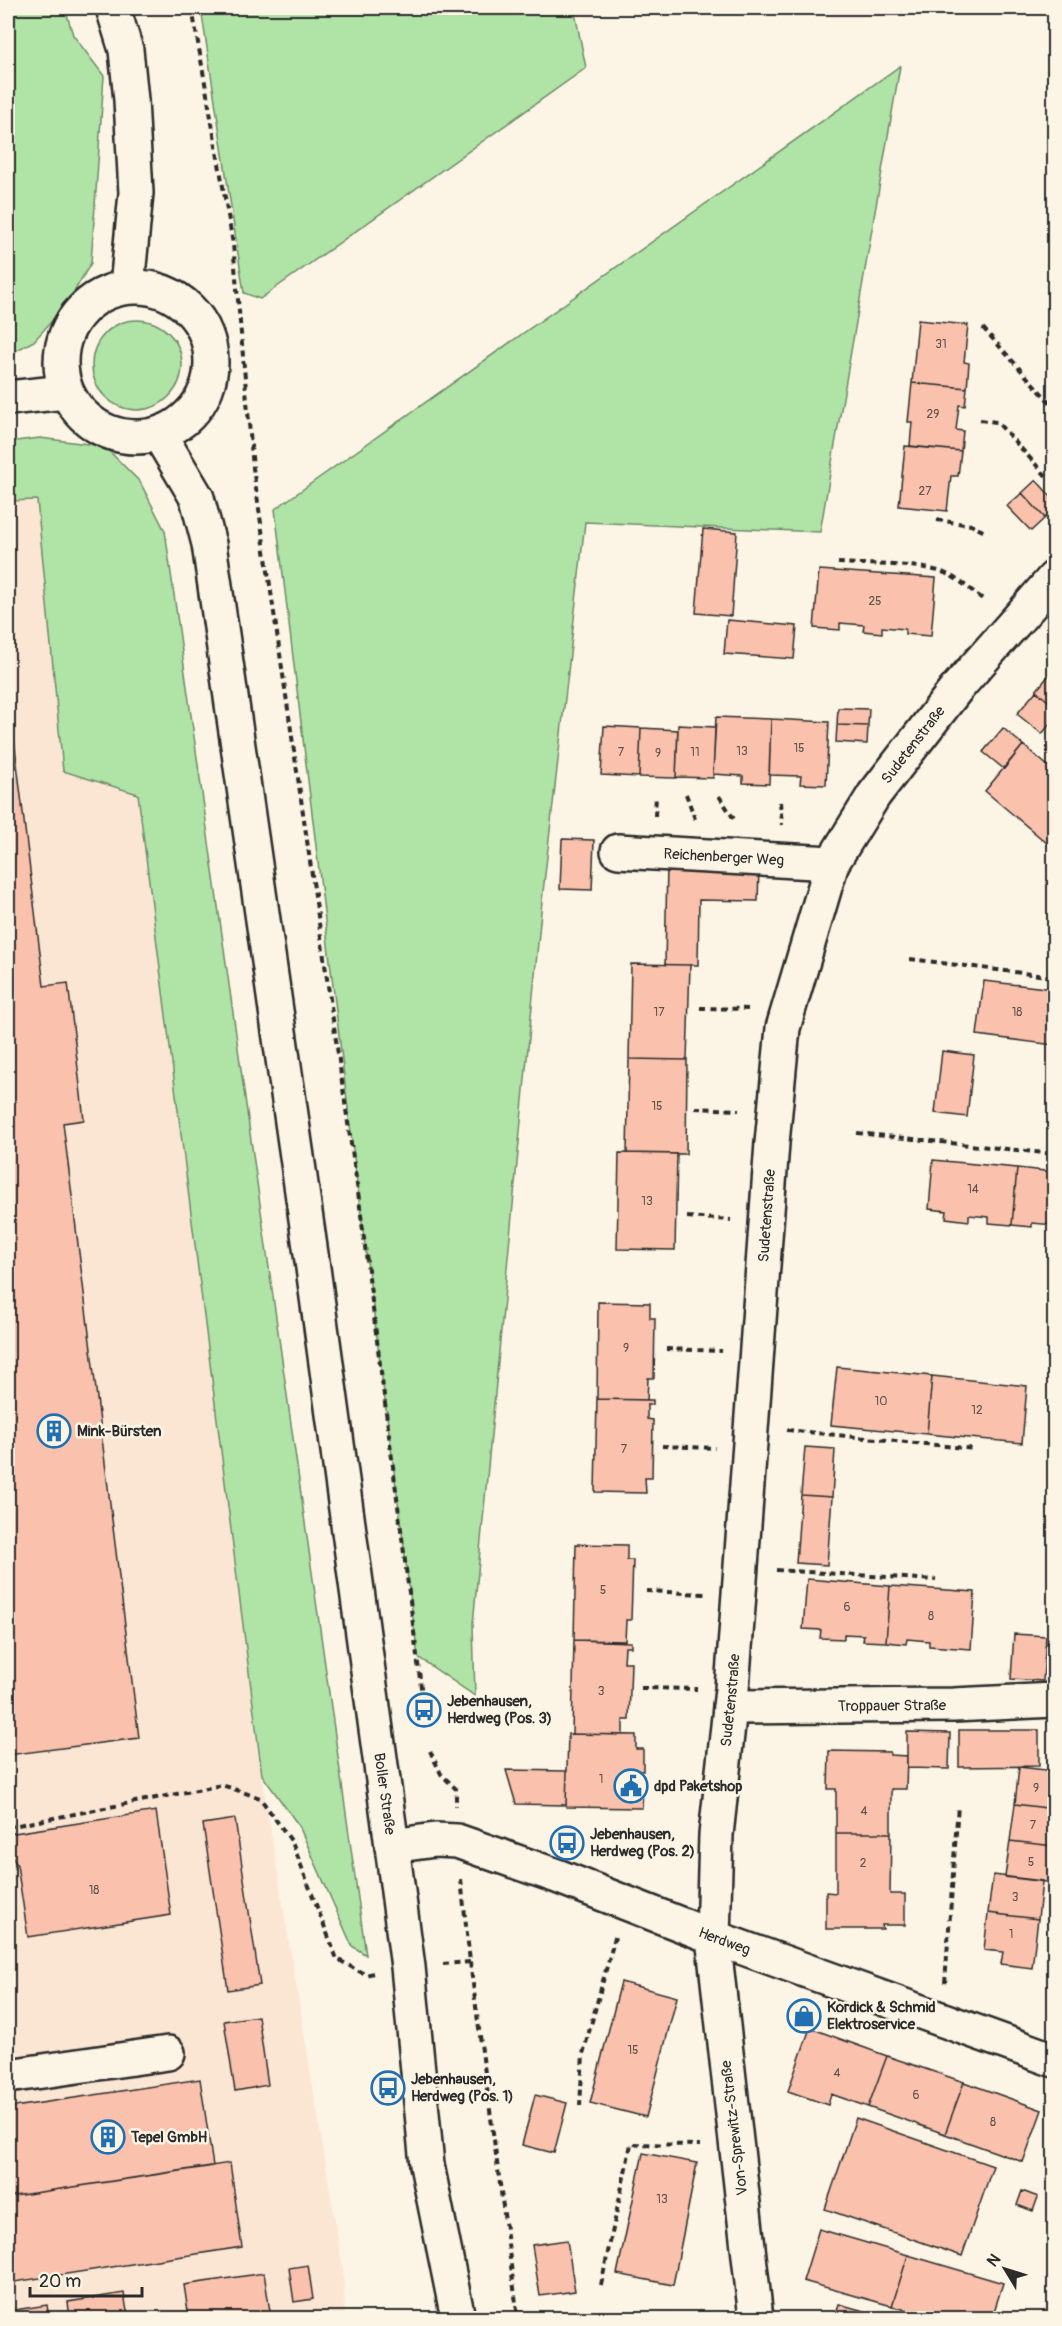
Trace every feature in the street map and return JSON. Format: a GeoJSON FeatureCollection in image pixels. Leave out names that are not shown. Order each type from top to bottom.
{"type":"FeatureCollection","features":[{"type":"Feature","properties":{"kind":"street"},"geometry":{"type":"LineString","coordinates":[[113,8],[126,50],[135,158],[136,193],[127,287]]}},
{"type":"Feature","properties":{"kind":"street"},"geometry":{"type":"LineString","coordinates":[[127,287],[150,288],[171,295],[180,301],[202,325],[210,346],[211,368],[206,390],[195,409],[179,424],[159,434],[137,438],[115,435],[94,425],[78,411],[66,392],[61,369],[62,346],[70,324],[85,306],[105,293],[127,287]]}},
{"type":"Feature","properties":{"kind":"street"},"geometry":{"type":"LineString","coordinates":[[8,398],[66,392]]}},
{"type":"Feature","properties":{"kind":"street","name":"Boller Straße"},"geometry":{"type":"LineString","coordinates":[[159,434],[197,498],[209,544],[392,1846],[408,1967],[427,2165],[458,2319]]}},
{"type":"Feature","properties":{"kind":"street","name":"Sudetenstraße"},"geometry":{"type":"LineString","coordinates":[[713,1937],[716,1835],[731,1698],[766,1222],[783,1028],[832,863],[874,795],[957,688],[1054,578]]}},
{"type":"Feature","properties":{"kind":"street","name":"Reichenberger Weg"},"geometry":{"type":"LineString","coordinates":[[618,852],[832,863]]}},
{"type":"Feature","properties":{"kind":"street","name":"Troppauer Straße"},"geometry":{"type":"LineString","coordinates":[[731,1698],[954,1705],[1054,1701]]}},
{"type":"Feature","properties":{"kind":"street","name":"Herdweg"},"geometry":{"type":"LineString","coordinates":[[392,1846],[435,1840],[458,1841],[557,1876],[713,1937],[1054,2060]]}},
{"type":"Feature","properties":{"kind":"street","name":"Von-Sprewitz-Straße"},"geometry":{"type":"LineString","coordinates":[[713,1937],[756,2319]]}},
{"type":"Feature","properties":{"kind":"street"},"geometry":{"type":"LineString","coordinates":[[8,2076],[168,2054]]}},
{"type":"Feature","properties":{"kind":"path"},"geometry":{"type":"LineString","coordinates":[[192,8],[233,244],[253,468],[359,1199],[422,1695]]}},
{"type":"Feature","properties":{"kind":"path"},"geometry":{"type":"LineString","coordinates":[[983,328],[1054,407]]}},
{"type":"Feature","properties":{"kind":"path"},"geometry":{"type":"LineString","coordinates":[[980,420],[997,422],[1049,478]]}},
{"type":"Feature","properties":{"kind":"path"},"geometry":{"type":"LineString","coordinates":[[937,520],[971,525],[987,533]]}},
{"type":"Feature","properties":{"kind":"path"},"geometry":{"type":"LineString","coordinates":[[838,563],[928,569],[943,573],[958,580],[1013,624]]}},
{"type":"Feature","properties":{"kind":"path"},"geometry":{"type":"LineString","coordinates":[[910,959],[1054,977]]}},
{"type":"Feature","properties":{"kind":"path"},"geometry":{"type":"LineString","coordinates":[[700,1008],[788,1010]]}},
{"type":"Feature","properties":{"kind":"path"},"geometry":{"type":"LineString","coordinates":[[695,1108],[775,1111]]}},
{"type":"Feature","properties":{"kind":"path"},"geometry":{"type":"LineString","coordinates":[[857,1133],[1054,1154]]}},
{"type":"Feature","properties":{"kind":"path"},"geometry":{"type":"LineString","coordinates":[[687,1217],[766,1222]]}},
{"type":"Feature","properties":{"kind":"path"},"geometry":{"type":"LineString","coordinates":[[666,1348],[756,1352]]}},
{"type":"Feature","properties":{"kind":"path"},"geometry":{"type":"LineString","coordinates":[[662,1446],[750,1438],[975,1449]]}},
{"type":"Feature","properties":{"kind":"path"},"geometry":{"type":"LineString","coordinates":[[646,1592],[739,1582],[936,1580]]}},
{"type":"Feature","properties":{"kind":"path"},"geometry":{"type":"LineString","coordinates":[[641,1688],[731,1698]]}},
{"type":"Feature","properties":{"kind":"path"},"geometry":{"type":"LineString","coordinates":[[430,1751],[441,1774],[456,1789],[458,1841],[470,1962],[518,2319]]}},
{"type":"Feature","properties":{"kind":"path"},"geometry":{"type":"LineString","coordinates":[[8,1827],[222,1785],[260,1798],[292,1842],[337,1959],[366,1975],[408,1967],[470,1962]]}},
{"type":"Feature","properties":{"kind":"path"},"geometry":{"type":"LineString","coordinates":[[942,2020],[958,1805]]}},
{"type":"Feature","properties":{"kind":"path"},"geometry":{"type":"LineString","coordinates":[[580,2106],[583,2054],[624,1903]]}},
{"type":"Feature","properties":{"kind":"path"},"geometry":{"type":"LineString","coordinates":[[601,2285],[630,2144],[737,2146]]}},
{"type":"Feature","properties":{"kind":"path"},"geometry":{"type":"LineString","coordinates":[[650,2319],[650,2314],[727,2318]]}},
{"type":"Feature","properties":{"kind":"shaded area"},"geometry":{"type":"Polygon","coordinates":[[[37,500],[63,771],[138,794],[175,995],[257,1747],[343,2269],[345,2318],[8,2318],[8,501],[37,500]]]}},
{"type":"Feature","properties":{"kind":"green space"},"geometry":{"type":"Polygon","coordinates":[[[8,8],[65,8],[73,35],[104,76],[91,263],[66,305],[34,341],[8,355],[8,8]]]}},
{"type":"Feature","properties":{"kind":"green space"},"geometry":{"type":"Polygon","coordinates":[[[201,8],[574,8],[586,68],[260,299],[244,293],[201,8]]]}},
{"type":"Feature","properties":{"kind":"green space"},"geometry":{"type":"Polygon","coordinates":[[[900,66],[820,532],[585,522],[542,901],[473,1624],[475,1696],[418,1657],[359,1199],[275,509],[900,66]]]}},
{"type":"Feature","properties":{"kind":"green space"},"geometry":{"type":"Polygon","coordinates":[[[137,320],[162,328],[174,340],[182,365],[174,390],[162,402],[137,410],[112,402],[100,390],[92,365],[100,340],[112,328],[137,320]]]}},
{"type":"Feature","properties":{"kind":"green space"},"geometry":{"type":"Polygon","coordinates":[[[40,438],[104,446],[140,482],[165,531],[366,1955],[352,1946],[299,1826],[262,1775],[138,794],[63,771],[37,500],[8,501],[8,442],[40,438]]]}},
{"type":"Feature","properties":{"kind":"building"},"geometry":{"type":"Polygon","coordinates":[[[918,320],[968,325],[964,362],[969,363],[967,388],[912,383],[918,320]]]}},
{"type":"Feature","properties":{"kind":"building"},"geometry":{"type":"Polygon","coordinates":[[[912,383],[967,388],[965,406],[959,405],[956,430],[963,431],[961,451],[910,446],[912,422],[908,422],[912,383]]]}},
{"type":"Feature","properties":{"kind":"building"},"geometry":{"type":"Polygon","coordinates":[[[905,446],[961,451],[958,476],[951,476],[947,511],[899,506],[905,446]]]}},
{"type":"Feature","properties":{"kind":"building"},"geometry":{"type":"Polygon","coordinates":[[[1036,480],[1054,500],[1054,510],[1045,518],[1022,493],[1036,480]]]}},
{"type":"Feature","properties":{"kind":"building"},"geometry":{"type":"Polygon","coordinates":[[[1022,493],[1045,518],[1031,531],[1007,506],[1022,493]]]}},
{"type":"Feature","properties":{"kind":"building"},"geometry":{"type":"Polygon","coordinates":[[[703,529],[737,532],[731,616],[696,613],[703,529]]]}},
{"type":"Feature","properties":{"kind":"building"},"geometry":{"type":"Polygon","coordinates":[[[819,570],[936,578],[931,636],[905,634],[905,629],[882,627],[882,633],[863,631],[864,625],[840,623],[840,630],[814,628],[819,570]]]}},
{"type":"Feature","properties":{"kind":"building"},"geometry":{"type":"Polygon","coordinates":[[[727,620],[797,626],[794,659],[724,654],[727,620]]]}},
{"type":"Feature","properties":{"kind":"building"},"geometry":{"type":"Polygon","coordinates":[[[1054,669],[1054,706],[1036,691],[1054,669]]]}},
{"type":"Feature","properties":{"kind":"building","name":"Mink-Bürsten"},"geometry":{"type":"Polygon","coordinates":[[[8,689],[44,986],[68,983],[84,1120],[63,1123],[139,1738],[8,1755],[8,689]]]}},
{"type":"Feature","properties":{"kind":"building"},"geometry":{"type":"Polygon","coordinates":[[[1036,691],[1054,706],[1054,719],[1042,734],[1017,714],[1036,691]]]}},
{"type":"Feature","properties":{"kind":"building"},"geometry":{"type":"Polygon","coordinates":[[[838,708],[869,709],[868,726],[837,725],[838,708]]]}},
{"type":"Feature","properties":{"kind":"building"},"geometry":{"type":"Polygon","coordinates":[[[716,717],[771,719],[769,784],[743,783],[743,776],[713,774],[716,717]]]}},
{"type":"Feature","properties":{"kind":"building"},"geometry":{"type":"Polygon","coordinates":[[[771,719],[829,722],[826,785],[800,784],[801,776],[769,775],[771,719]]]}},
{"type":"Feature","properties":{"kind":"building"},"geometry":{"type":"Polygon","coordinates":[[[678,725],[715,727],[713,778],[676,777],[678,725]]]}},
{"type":"Feature","properties":{"kind":"building"},"geometry":{"type":"Polygon","coordinates":[[[837,725],[868,726],[867,744],[836,742],[837,725]]]}},
{"type":"Feature","properties":{"kind":"building"},"geometry":{"type":"Polygon","coordinates":[[[604,726],[641,728],[639,777],[601,775],[604,726]]]}},
{"type":"Feature","properties":{"kind":"building"},"geometry":{"type":"Polygon","coordinates":[[[641,728],[678,730],[676,778],[639,777],[641,728]]]}},
{"type":"Feature","properties":{"kind":"building"},"geometry":{"type":"Polygon","coordinates":[[[1003,728],[1023,745],[1004,769],[983,752],[1003,728]]]}},
{"type":"Feature","properties":{"kind":"building"},"geometry":{"type":"Polygon","coordinates":[[[1023,745],[1054,771],[1054,849],[985,791],[1023,745]]]}},
{"type":"Feature","properties":{"kind":"building"},"geometry":{"type":"Polygon","coordinates":[[[562,839],[594,840],[592,890],[560,889],[562,839]]]}},
{"type":"Feature","properties":{"kind":"building"},"geometry":{"type":"Polygon","coordinates":[[[667,866],[759,868],[758,901],[699,900],[698,965],[665,965],[667,866]]]}},
{"type":"Feature","properties":{"kind":"building"},"geometry":{"type":"Polygon","coordinates":[[[631,964],[690,965],[687,1060],[629,1059],[631,964]]]}},
{"type":"Feature","properties":{"kind":"building"},"geometry":{"type":"Polygon","coordinates":[[[984,981],[1054,989],[1054,1045],[977,1035],[984,981]]]}},
{"type":"Feature","properties":{"kind":"building"},"geometry":{"type":"Polygon","coordinates":[[[942,1051],[974,1055],[967,1117],[935,1113],[942,1051]]]}},
{"type":"Feature","properties":{"kind":"building"},"geometry":{"type":"Polygon","coordinates":[[[629,1059],[687,1060],[686,1154],[627,1153],[629,1059]]]}},
{"type":"Feature","properties":{"kind":"building"},"geometry":{"type":"Polygon","coordinates":[[[619,1153],[677,1154],[675,1250],[617,1249],[619,1153]]]}},
{"type":"Feature","properties":{"kind":"building"},"geometry":{"type":"Polygon","coordinates":[[[933,1160],[1017,1168],[1012,1225],[989,1223],[989,1217],[969,1215],[969,1221],[946,1218],[947,1211],[929,1209],[933,1160]]]}},
{"type":"Feature","properties":{"kind":"building"},"geometry":{"type":"Polygon","coordinates":[[[1017,1168],[1054,1172],[1054,1225],[1032,1223],[1032,1227],[1012,1225],[1017,1168]]]}},
{"type":"Feature","properties":{"kind":"building"},"geometry":{"type":"Polygon","coordinates":[[[598,1302],[650,1303],[650,1318],[655,1318],[654,1378],[648,1378],[647,1400],[597,1399],[598,1302]]]}},
{"type":"Feature","properties":{"kind":"building"},"geometry":{"type":"Polygon","coordinates":[[[837,1367],[932,1376],[927,1434],[831,1425],[837,1367]]]}},
{"type":"Feature","properties":{"kind":"building"},"geometry":{"type":"Polygon","coordinates":[[[932,1376],[1027,1386],[1022,1443],[927,1434],[932,1376]]]}},
{"type":"Feature","properties":{"kind":"building"},"geometry":{"type":"Polygon","coordinates":[[[597,1399],[653,1400],[653,1405],[647,1405],[647,1419],[653,1420],[652,1478],[645,1478],[646,1493],[595,1492],[597,1399]]]}},
{"type":"Feature","properties":{"kind":"building"},"geometry":{"type":"Polygon","coordinates":[[[805,1447],[835,1449],[832,1497],[801,1495],[805,1447]]]}},
{"type":"Feature","properties":{"kind":"building"},"geometry":{"type":"Polygon","coordinates":[[[801,1495],[832,1497],[827,1565],[796,1563],[801,1495]]]}},
{"type":"Feature","properties":{"kind":"building"},"geometry":{"type":"Polygon","coordinates":[[[576,1544],[627,1545],[627,1560],[633,1560],[631,1620],[626,1620],[625,1641],[574,1640],[576,1544]]]}},
{"type":"Feature","properties":{"kind":"building"},"geometry":{"type":"Polygon","coordinates":[[[807,1579],[890,1586],[886,1642],[863,1641],[864,1635],[844,1634],[844,1639],[820,1638],[821,1630],[803,1629],[807,1579]]]}},
{"type":"Feature","properties":{"kind":"building"},"geometry":{"type":"Polygon","coordinates":[[[890,1586],[975,1592],[971,1649],[929,1646],[929,1641],[907,1639],[906,1644],[886,1642],[890,1586]]]}},
{"type":"Feature","properties":{"kind":"building"},"geometry":{"type":"Polygon","coordinates":[[[1014,1634],[1046,1636],[1043,1681],[1011,1679],[1014,1634]]]}},
{"type":"Feature","properties":{"kind":"building"},"geometry":{"type":"Polygon","coordinates":[[[574,1640],[631,1642],[631,1647],[625,1647],[624,1662],[631,1662],[629,1720],[623,1720],[623,1735],[572,1734],[574,1640]]]}},
{"type":"Feature","properties":{"kind":"building"},"geometry":{"type":"Polygon","coordinates":[[[959,1730],[1039,1730],[1039,1766],[959,1767],[959,1730]]]}},
{"type":"Feature","properties":{"kind":"building"},"geometry":{"type":"Polygon","coordinates":[[[907,1732],[950,1733],[949,1769],[907,1768],[907,1732]]]}},
{"type":"Feature","properties":{"kind":"building"},"geometry":{"type":"Polygon","coordinates":[[[568,1734],[636,1735],[636,1749],[643,1749],[643,1771],[635,1771],[635,1788],[643,1788],[642,1808],[566,1807],[568,1734]]]}},
{"type":"Feature","properties":{"kind":"building"},"geometry":{"type":"Polygon","coordinates":[[[829,1751],[890,1752],[890,1755],[907,1756],[906,1789],[891,1789],[891,1833],[836,1833],[836,1789],[828,1789],[829,1751]]]}},
{"type":"Feature","properties":{"kind":"building"},"geometry":{"type":"Polygon","coordinates":[[[1019,1767],[1054,1771],[1054,1809],[1015,1804],[1019,1767]]]}},
{"type":"Feature","properties":{"kind":"building"},"geometry":{"type":"Polygon","coordinates":[[[506,1770],[567,1771],[566,1805],[516,1804],[506,1770]]]}},
{"type":"Feature","properties":{"kind":"building"},"geometry":{"type":"Polygon","coordinates":[[[1015,1804],[1054,1809],[1054,1846],[1010,1841],[1015,1804]]]}},
{"type":"Feature","properties":{"kind":"building"},"geometry":{"type":"Polygon","coordinates":[[[156,1811],[171,1915],[28,1937],[17,1865],[8,1849],[8,1834],[156,1811]]]}},
{"type":"Feature","properties":{"kind":"building"},"geometry":{"type":"Polygon","coordinates":[[[235,1819],[260,1985],[228,1990],[203,1824],[235,1819]]]}},
{"type":"Feature","properties":{"kind":"building"},"geometry":{"type":"Polygon","coordinates":[[[836,1833],[891,1833],[890,1894],[905,1894],[905,1925],[882,1925],[883,1929],[826,1929],[826,1892],[836,1893],[836,1833]]]}},
{"type":"Feature","properties":{"kind":"building"},"geometry":{"type":"Polygon","coordinates":[[[1010,1841],[1054,1846],[1054,1883],[1005,1877],[1010,1841]]]}},
{"type":"Feature","properties":{"kind":"building"},"geometry":{"type":"Polygon","coordinates":[[[993,1875],[1042,1881],[1038,1919],[988,1913],[993,1875]]]}},
{"type":"Feature","properties":{"kind":"building"},"geometry":{"type":"Polygon","coordinates":[[[988,1913],[1038,1919],[1032,1968],[1001,1964],[1003,1952],[984,1950],[988,1913]]]}},
{"type":"Feature","properties":{"kind":"building"},"geometry":{"type":"Polygon","coordinates":[[[621,1982],[677,1997],[646,2117],[590,2103],[621,1982]]]}},
{"type":"Feature","properties":{"kind":"building"},"geometry":{"type":"Polygon","coordinates":[[[258,2016],[268,2085],[235,2091],[224,2021],[258,2016]]]}},
{"type":"Feature","properties":{"kind":"building"},"geometry":{"type":"Polygon","coordinates":[[[810,2028],[887,2056],[868,2107],[831,2094],[828,2105],[788,2091],[810,2028]]]}},
{"type":"Feature","properties":{"kind":"building"},"geometry":{"type":"Polygon","coordinates":[[[887,2056],[964,2082],[945,2134],[868,2107],[887,2056]]]}},
{"type":"Feature","properties":{"kind":"building","name":"Tepel GmbH"},"geometry":{"type":"Polygon","coordinates":[[[200,2079],[213,2166],[8,2197],[8,2108],[200,2079]]]}},
{"type":"Feature","properties":{"kind":"building"},"geometry":{"type":"Polygon","coordinates":[[[964,2082],[1042,2110],[1023,2162],[945,2134],[964,2082]]]}},
{"type":"Feature","properties":{"kind":"building"},"geometry":{"type":"Polygon","coordinates":[[[535,2095],[567,2103],[554,2153],[522,2145],[535,2095]]]}},
{"type":"Feature","properties":{"kind":"building"},"geometry":{"type":"Polygon","coordinates":[[[856,2118],[993,2166],[962,2256],[825,2209],[856,2118]]]}},
{"type":"Feature","properties":{"kind":"building"},"geometry":{"type":"Polygon","coordinates":[[[643,2153],[697,2163],[673,2285],[617,2274],[643,2153]]]}},
{"type":"Feature","properties":{"kind":"building"},"geometry":{"type":"Polygon","coordinates":[[[230,2163],[242,2247],[8,2283],[8,2197],[230,2163]]]}},
{"type":"Feature","properties":{"kind":"building"},"geometry":{"type":"Polygon","coordinates":[[[1022,2191],[1038,2197],[1033,2211],[1017,2205],[1022,2191]]]}},
{"type":"Feature","properties":{"kind":"building"},"geometry":{"type":"Polygon","coordinates":[[[819,2229],[908,2255],[892,2306],[803,2281],[819,2229]]]}},
{"type":"Feature","properties":{"kind":"building"},"geometry":{"type":"Polygon","coordinates":[[[567,2240],[575,2291],[540,2296],[532,2245],[567,2240]]]}},
{"type":"Feature","properties":{"kind":"building"},"geometry":{"type":"Polygon","coordinates":[[[908,2255],[1003,2283],[992,2318],[934,2318],[892,2306],[908,2255]]]}},
{"type":"Feature","properties":{"kind":"building"},"geometry":{"type":"Polygon","coordinates":[[[308,2265],[313,2299],[294,2302],[289,2268],[308,2265]]]}},
{"type":"Feature","properties":{"kind":"building"},"geometry":{"type":"Polygon","coordinates":[[[264,2273],[271,2318],[189,2318],[184,2285],[264,2273]]]}},
{"type":"Feature","properties":{"kind":"building"},"geometry":{"type":"Polygon","coordinates":[[[124,2293],[128,2318],[70,2318],[68,2302],[124,2293]]]}},
{"type":"Feature","properties":{"kind":"building"},"geometry":{"type":"Polygon","coordinates":[[[839,2304],[889,2318],[835,2318],[839,2304]]]}},
{"type":"Feature","properties":{"kind":"building"},"geometry":{"type":"Polygon","coordinates":[[[47,2305],[49,2318],[8,2318],[8,2311],[47,2305]]]}},
{"type":"Feature","properties":{"kind":"place","name":"Mink-Bürsten"},"geometry":{"type":"Point","coordinates":[54,1431]}},
{"type":"Feature","properties":{"kind":"place","name":"Jebenhausen, Herdweg (Pos. 3)"},"geometry":{"type":"Point","coordinates":[424,1710]}},
{"type":"Feature","properties":{"kind":"place","name":"dpd Paketshop"},"geometry":{"type":"Point","coordinates":[631,1786]}},
{"type":"Feature","properties":{"kind":"place","name":"Jebenhausen, Herdweg (Pos. 2)"},"geometry":{"type":"Point","coordinates":[567,1843]}},
{"type":"Feature","properties":{"kind":"place","name":"Kordick & Schmid Elektroservice"},"geometry":{"type":"Point","coordinates":[804,2016]}},
{"type":"Feature","properties":{"kind":"place","name":"Jebenhausen, Herdweg (Pos. 1)"},"geometry":{"type":"Point","coordinates":[388,2088]}},
{"type":"Feature","properties":{"kind":"place","name":"Tepel GmbH"},"geometry":{"type":"Point","coordinates":[108,2137]}}]}
